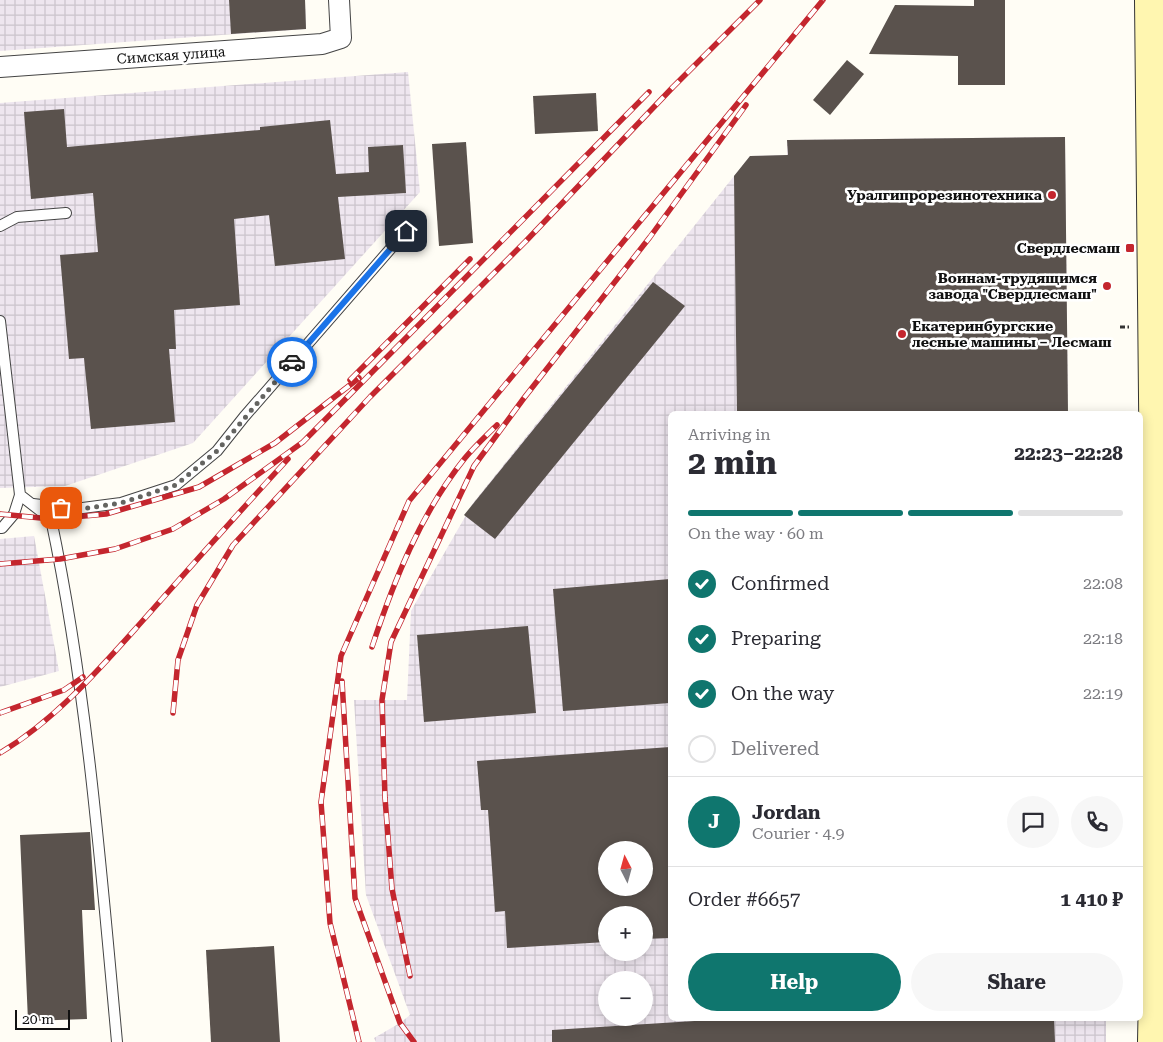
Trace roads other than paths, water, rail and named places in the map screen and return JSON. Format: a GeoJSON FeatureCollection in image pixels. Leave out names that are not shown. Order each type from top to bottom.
{"type":"FeatureCollection","features":[{"type":"Feature","properties":{"kind":"main road"},"geometry":{"type":"LineString","coordinates":[[1149,0],[1152,766],[1160,794],[1152,1042]]}},
{"type":"Feature","properties":{"kind":"street","name":"Симская улица"},"geometry":{"type":"LineString","coordinates":[[0,67],[322,44],[341,38],[339,0]]}},
{"type":"Feature","properties":{"kind":"lane"},"geometry":{"type":"LineString","coordinates":[[0,226],[17,217],[66,213]]}},
{"type":"Feature","properties":{"kind":"lane"},"geometry":{"type":"LineString","coordinates":[[32,504],[75,510],[121,503],[176,485],[217,451],[250,410],[406,231]]}},
{"type":"Feature","properties":{"kind":"lane"},"geometry":{"type":"LineString","coordinates":[[0,321],[20,494],[14,514],[0,528]]}},
{"type":"Feature","properties":{"kind":"lane"},"geometry":{"type":"LineString","coordinates":[[20,494],[51,519],[60,559],[90,752],[117,1042]]}},
{"type":"Feature","properties":{"kind":"railway"},"geometry":{"type":"LineString","coordinates":[[173,713],[178,660],[197,605],[233,545],[370,397],[526,241],[673,87],[760,0]]}},
{"type":"Feature","properties":{"kind":"railway"},"geometry":{"type":"LineString","coordinates":[[359,1042],[330,923],[321,802],[341,656],[409,501],[823,0]]}},
{"type":"Feature","properties":{"kind":"railway"},"geometry":{"type":"LineString","coordinates":[[0,564],[60,559],[115,549],[173,529],[224,499],[303,442],[649,92]]}},
{"type":"Feature","properties":{"kind":"railway"},"geometry":{"type":"LineString","coordinates":[[410,976],[392,889],[385,798],[382,700],[391,642],[474,466],[524,398],[650,237],[746,105]]}},
{"type":"Feature","properties":{"kind":"railway"},"geometry":{"type":"LineString","coordinates":[[350,380],[470,259]]}},
{"type":"Feature","properties":{"kind":"railway"},"geometry":{"type":"LineString","coordinates":[[0,514],[51,519],[106,514],[199,487],[275,443],[359,378]]}},
{"type":"Feature","properties":{"kind":"railway"},"geometry":{"type":"LineString","coordinates":[[372,647],[399,572],[422,524],[449,479],[465,458],[497,425]]}},
{"type":"Feature","properties":{"kind":"railway"},"geometry":{"type":"LineString","coordinates":[[0,753],[41,724],[78,691],[288,459]]}},
{"type":"Feature","properties":{"kind":"railway"},"geometry":{"type":"LineString","coordinates":[[0,713],[64,690],[83,677]]}},
{"type":"Feature","properties":{"kind":"railway"},"geometry":{"type":"LineString","coordinates":[[342,681],[355,898],[400,1023],[414,1042]]}},
{"type":"Feature","properties":{"kind":"place","name":"Уралгипрорезинотехника"},"geometry":{"type":"Point","coordinates":[1052,195]}},
{"type":"Feature","properties":{"kind":"place","name":"Свердлесмаш"},"geometry":{"type":"Point","coordinates":[1130,248]}},
{"type":"Feature","properties":{"kind":"place","name":"Воинам-трудящимся завода \"Свердлесмаш\""},"geometry":{"type":"Point","coordinates":[1107,286]}},
{"type":"Feature","properties":{"kind":"place","name":"Екатеринбургские лесные машины – Лесмаш"},"geometry":{"type":"Point","coordinates":[902,334]}}]}
